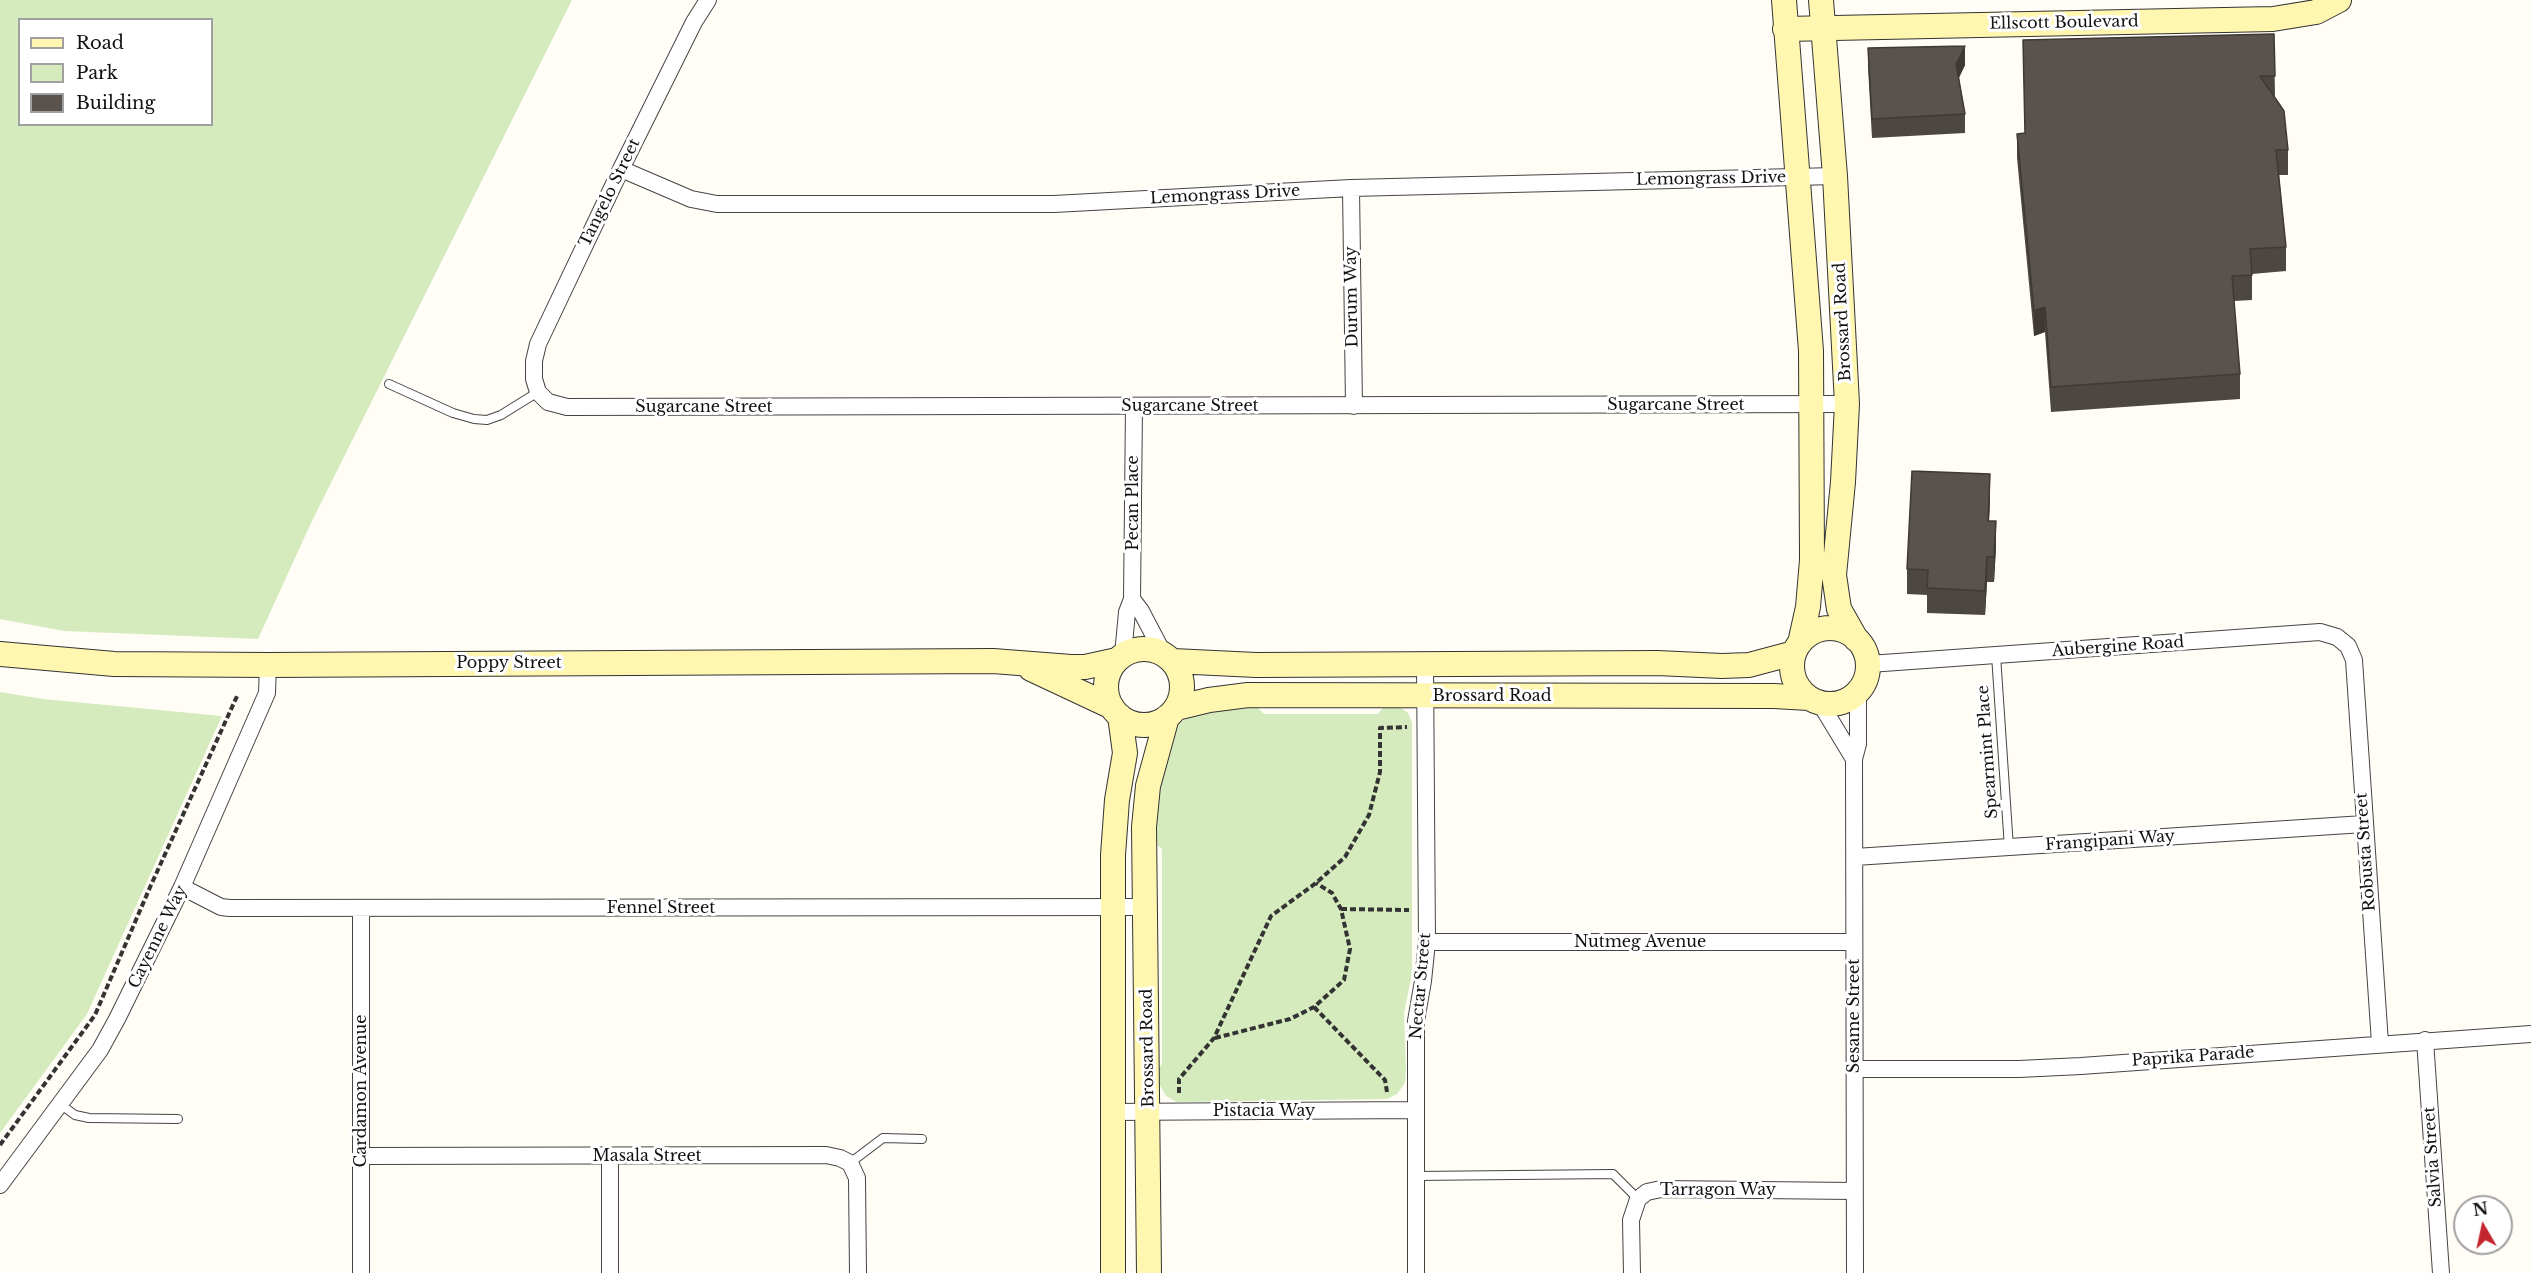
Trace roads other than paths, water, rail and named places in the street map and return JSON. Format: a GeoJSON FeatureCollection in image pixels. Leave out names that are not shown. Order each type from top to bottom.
{"type":"FeatureCollection","features":[{"type":"Feature","properties":{"kind":"street","name":"Tangelo Street"},"geometry":{"type":"LineString","coordinates":[[538,392],[534,379],[534,361],[538,344],[621,169],[694,22],[708,0]]}},
{"type":"Feature","properties":{"kind":"street","name":"Brossard Road"},"geometry":{"type":"LineString","coordinates":[[1168,657],[1256,665],[1657,663],[1722,666],[1749,665],[1797,648],[1808,607],[1812,560],[1812,405],[1798,177],[1785,29],[1785,0]]}},
{"type":"Feature","properties":{"kind":"street","name":"Brossard Road"},"geometry":{"type":"LineString","coordinates":[[1821,0],[1835,176],[1847,404],[1843,482],[1834,575],[1839,609],[1856,639]]}},
{"type":"Feature","properties":{"kind":"street","name":"Ellscott Boulevard"},"geometry":{"type":"LineString","coordinates":[[1785,29],[2273,19],[2316,12],[2339,0]]}},
{"type":"Feature","properties":{"kind":"street","name":"Lemongrass Drive"},"geometry":{"type":"LineString","coordinates":[[621,169],[691,199],[717,204],[1054,204],[1351,188],[1835,176]]}},
{"type":"Feature","properties":{"kind":"street","name":"Durum Way"},"geometry":{"type":"LineString","coordinates":[[1351,188],[1354,406]]}},
{"type":"Feature","properties":{"kind":"street","name":"Sugarcane Street"},"geometry":{"type":"LineString","coordinates":[[538,392],[548,402],[567,407],[1847,404]]}},
{"type":"Feature","properties":{"kind":"street","name":"Pecan Place"},"geometry":{"type":"LineString","coordinates":[[1120,657],[1127,612],[1132,599],[1134,407]]}},
{"type":"Feature","properties":{"kind":"street"},"geometry":{"type":"LineString","coordinates":[[1132,599],[1180,672],[1181,696],[1172,712],[1156,723],[1144,725],[1131,722],[1116,711],[1107,695],[1106,683],[1109,670],[1120,657],[1143,648],[1168,657]]}},
{"type":"Feature","properties":{"kind":"street"},"geometry":{"type":"LineString","coordinates":[[1814,701],[1833,705],[1858,693],[1863,685],[1869,664],[1864,649],[1846,632],[1827,629],[1809,634],[1797,648],[1792,666],[1794,678],[1800,689],[1814,701],[1854,759]]}},
{"type":"Feature","properties":{"kind":"street","name":"Aubergine Road"},"geometry":{"type":"LineString","coordinates":[[1869,664],[2320,632],[2337,637],[2348,646],[2354,660]]}},
{"type":"Feature","properties":{"kind":"street","name":"Poppy Street"},"geometry":{"type":"LineString","coordinates":[[0,654],[114,663],[268,665],[981,661],[1078,667],[1120,657]]}},
{"type":"Feature","properties":{"kind":"street","name":"Robusta Street"},"geometry":{"type":"LineString","coordinates":[[2354,660],[2380,1043]]}},
{"type":"Feature","properties":{"kind":"street","name":"Poppy Street"},"geometry":{"type":"LineString","coordinates":[[1018,663],[1116,711]]}},
{"type":"Feature","properties":{"kind":"street","name":"Nectar Street"},"geometry":{"type":"LineString","coordinates":[[1416,1273],[1416,1021],[1426,942],[1425,663]]}},
{"type":"Feature","properties":{"kind":"street","name":"Cayenne Way"},"geometry":{"type":"LineString","coordinates":[[0,1185],[100,1050],[182,888],[267,693],[268,665]]}},
{"type":"Feature","properties":{"kind":"street","name":"Sesame Street"},"geometry":{"type":"LineString","coordinates":[[1855,1273],[1854,759],[1858,744],[1858,693]]}},
{"type":"Feature","properties":{"kind":"street","name":"Brossard Road"},"geometry":{"type":"LineString","coordinates":[[1149,1273],[1149,1112],[1144,827],[1148,786],[1172,712],[1248,695],[1774,696],[1814,701]]}},
{"type":"Feature","properties":{"kind":"street","name":"Brossard Road"},"geometry":{"type":"LineString","coordinates":[[1113,1273],[1114,825],[1125,753],[1116,711]]}},
{"type":"Feature","properties":{"kind":"street","name":"Frangipani Way"},"geometry":{"type":"LineString","coordinates":[[1855,857],[2364,824]]}},
{"type":"Feature","properties":{"kind":"street","name":"Fennel Street"},"geometry":{"type":"LineString","coordinates":[[182,888],[221,907],[230,908],[1146,907]]}},
{"type":"Feature","properties":{"kind":"street","name":"Cardamon Avenue"},"geometry":{"type":"LineString","coordinates":[[361,909],[361,1273]]}},
{"type":"Feature","properties":{"kind":"street","name":"Nutmeg Avenue"},"geometry":{"type":"LineString","coordinates":[[1426,942],[1854,942]]}},
{"type":"Feature","properties":{"kind":"street","name":"Paprika Parade"},"geometry":{"type":"LineString","coordinates":[[1855,1069],[2060,1067],[2531,1034]]}},
{"type":"Feature","properties":{"kind":"street","name":"Salvia Street"},"geometry":{"type":"LineString","coordinates":[[2425,1040],[2441,1273]]}},
{"type":"Feature","properties":{"kind":"street","name":"Pistacia Way"},"geometry":{"type":"LineString","coordinates":[[1113,1112],[1415,1110]]}},
{"type":"Feature","properties":{"kind":"street","name":"Masala Street"},"geometry":{"type":"LineString","coordinates":[[362,1156],[826,1155],[850,1163]]}},
{"type":"Feature","properties":{"kind":"street"},"geometry":{"type":"LineString","coordinates":[[610,1156],[610,1273]]}},
{"type":"Feature","properties":{"kind":"street"},"geometry":{"type":"LineString","coordinates":[[850,1163],[857,1178],[858,1273]]}},
{"type":"Feature","properties":{"kind":"street","name":"Tarragon Way"},"geometry":{"type":"LineString","coordinates":[[1638,1199],[1647,1192],[1661,1189],[1854,1191]]}},
{"type":"Feature","properties":{"kind":"street"},"geometry":{"type":"LineString","coordinates":[[1632,1273],[1632,1220],[1638,1199]]}},
{"type":"Feature","properties":{"kind":"lane"},"geometry":{"type":"LineString","coordinates":[[389,384],[453,413],[487,420],[501,415],[538,392]]}},
{"type":"Feature","properties":{"kind":"lane","name":"Spearmint Place"},"geometry":{"type":"LineString","coordinates":[[1996,655],[2009,848]]}},
{"type":"Feature","properties":{"kind":"lane"},"geometry":{"type":"LineString","coordinates":[[60,1104],[75,1115],[89,1118],[178,1119]]}},
{"type":"Feature","properties":{"kind":"lane"},"geometry":{"type":"LineString","coordinates":[[850,1163],[883,1138],[922,1139]]}},
{"type":"Feature","properties":{"kind":"lane","name":"Tarragon Way"},"geometry":{"type":"LineString","coordinates":[[1415,1176],[1613,1174],[1638,1199]]}}]}
